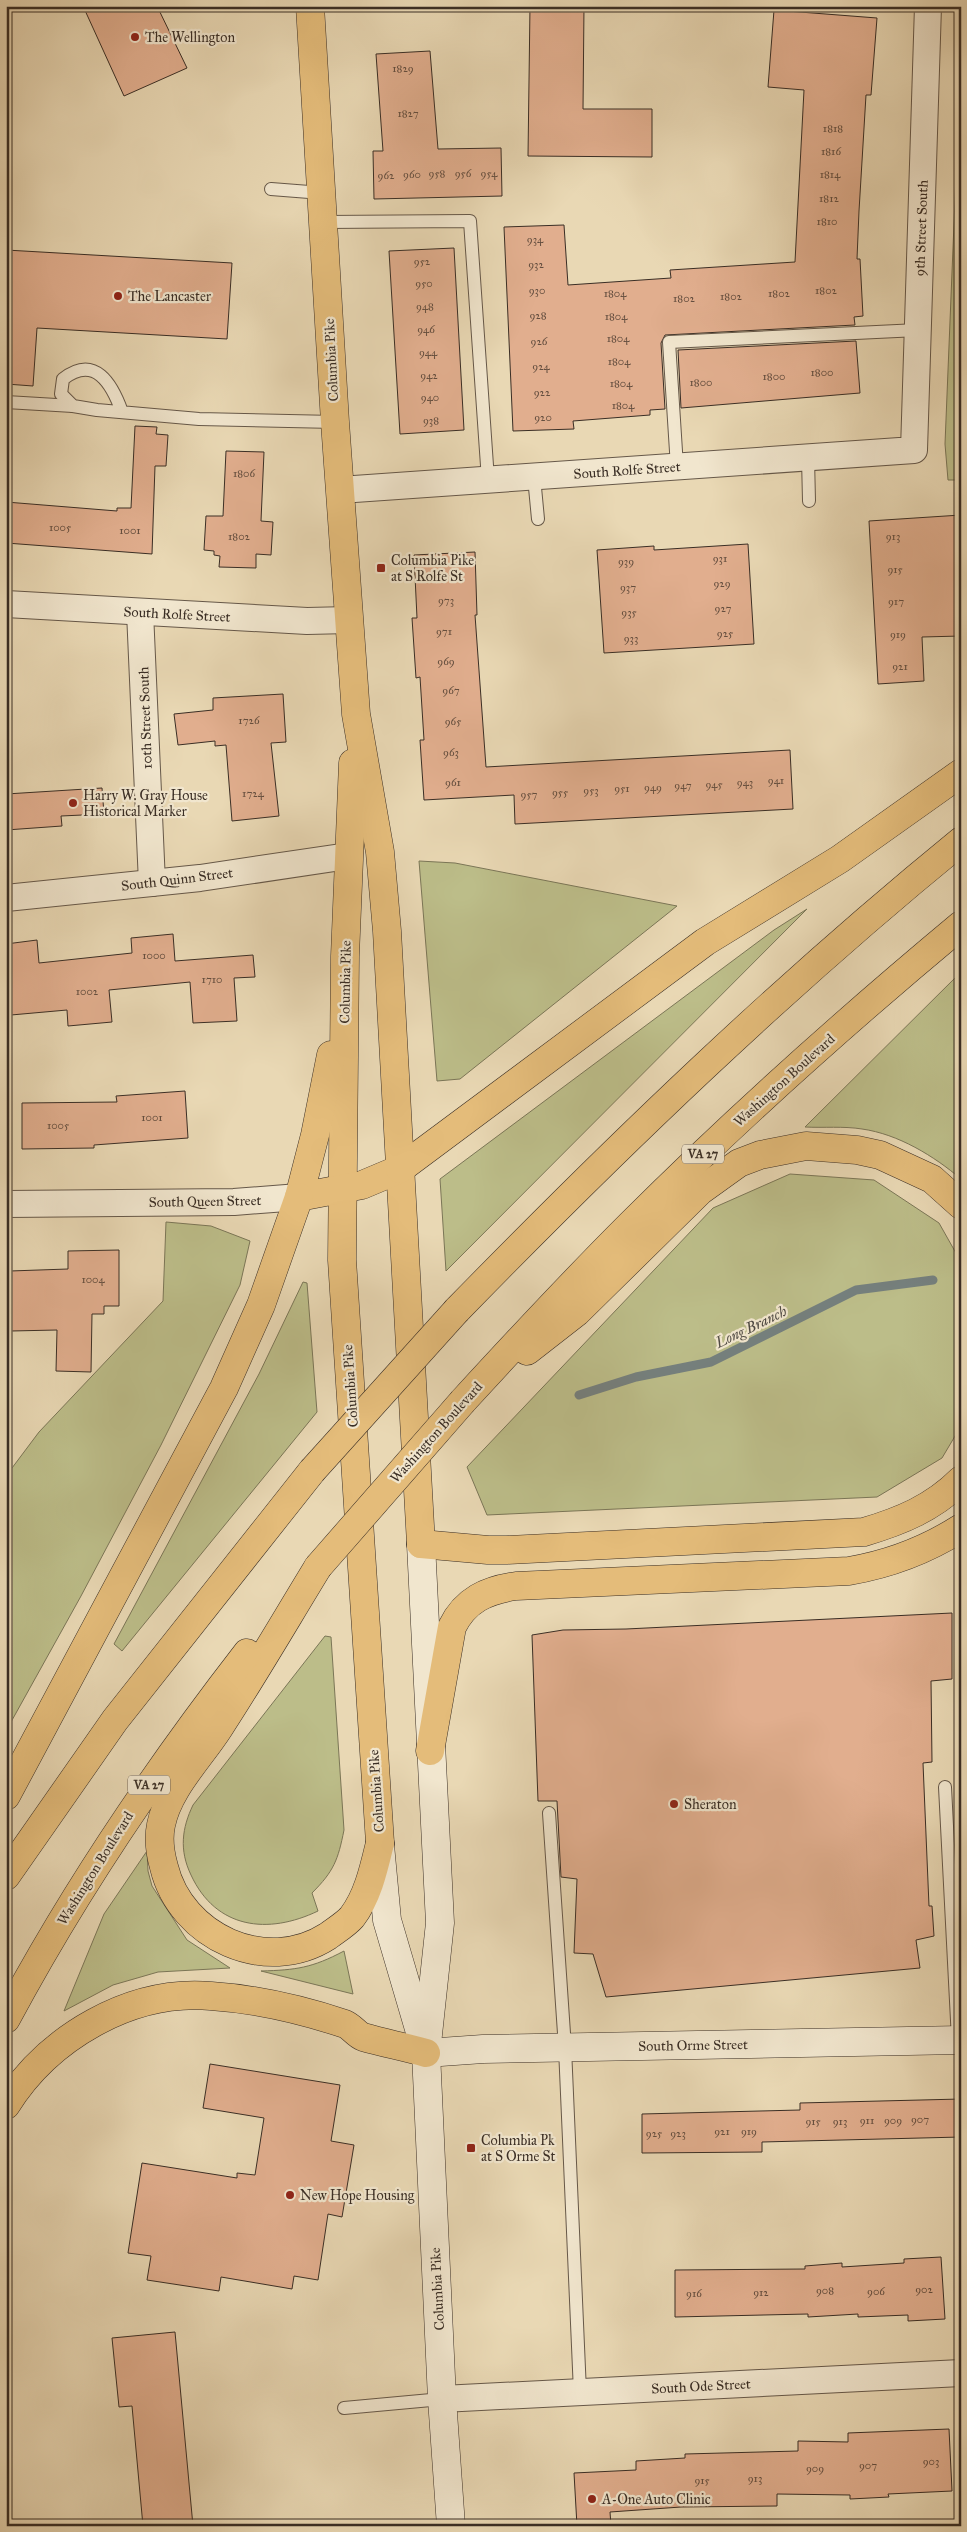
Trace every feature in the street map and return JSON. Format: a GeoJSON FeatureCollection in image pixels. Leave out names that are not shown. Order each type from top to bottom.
{"type":"FeatureCollection","features":[{"type":"Feature","properties":{"kind":"main road","name":"Columbia Pike"},"geometry":{"type":"LineString","coordinates":[[310,6],[335,422],[356,714],[380,852],[387,931],[440,1923],[426,2053],[442,2399],[451,2526]]}},
{"type":"Feature","properties":{"kind":"main road","name":"Columbia Pike"},"geometry":{"type":"LineString","coordinates":[[356,714],[348,856],[345,956],[342,1260],[380,1843],[387,1920],[426,2053]]}},
{"type":"Feature","properties":{"kind":"main road","name":"South Queen Street"},"geometry":{"type":"LineString","coordinates":[[299,1197],[343,1190],[382,1178],[400,1169],[706,942],[840,859],[961,773]]}},
{"type":"Feature","properties":{"kind":"main road"},"geometry":{"type":"LineString","coordinates":[[6,1876],[115,1720],[312,1471],[457,1310],[610,1155],[703,1066],[855,929],[961,842]]}},
{"type":"Feature","properties":{"kind":"main road","name":"Washington Boulevard"},"geometry":{"type":"LineString","coordinates":[[6,2020],[50,1940],[132,1809],[196,1719],[318,1567],[463,1401],[576,1280],[710,1148],[870,1002],[961,925]]}},
{"type":"Feature","properties":{"kind":"main road"},"geometry":{"type":"LineString","coordinates":[[6,1796],[224,1388],[261,1305],[299,1197],[310,1159],[326,1082],[345,956]]}},
{"type":"Feature","properties":{"kind":"main road"},"geometry":{"type":"LineString","coordinates":[[463,1401],[578,1312],[700,1191],[739,1163],[760,1155],[806,1146],[831,1146],[872,1153],[906,1166],[932,1179],[961,1205]]}},
{"type":"Feature","properties":{"kind":"main road"},"geometry":{"type":"LineString","coordinates":[[421,1544],[507,1550],[864,1532],[913,1515],[934,1503],[961,1480]]}},
{"type":"Feature","properties":{"kind":"main road"},"geometry":{"type":"LineString","coordinates":[[430,1751],[452,1627],[462,1609],[491,1591],[516,1586],[849,1571],[873,1567],[919,1552],[961,1528]]}},
{"type":"Feature","properties":{"kind":"main road"},"geometry":{"type":"LineString","coordinates":[[318,1567],[218,1729],[170,1800],[160,1828],[162,1861],[166,1878],[175,1895],[185,1911],[197,1923],[222,1940],[252,1951],[283,1953],[314,1945],[340,1928],[352,1917],[372,1874],[380,1843]]}},
{"type":"Feature","properties":{"kind":"main road"},"geometry":{"type":"LineString","coordinates":[[6,2106],[26,2078],[67,2040],[88,2026],[131,2006],[159,1999],[210,1995],[265,2004],[347,2025],[361,2036],[426,2053]]}},
{"type":"Feature","properties":{"kind":"main road","name":"South Orme Street"},"geometry":{"type":"LineString","coordinates":[[426,2053],[565,2048],[960,2040]]}},
{"type":"Feature","properties":{"kind":"street","name":"9th Street South"},"geometry":{"type":"LineString","coordinates":[[914,450],[928,6]]}},
{"type":"Feature","properties":{"kind":"street","name":"South Rolfe Street"},"geometry":{"type":"LineString","coordinates":[[340,490],[914,450]]}},
{"type":"Feature","properties":{"kind":"street","name":"South Rolfe Street"},"geometry":{"type":"LineString","coordinates":[[6,604],[307,621],[349,620]]}},
{"type":"Feature","properties":{"kind":"street","name":"10th Street South"},"geometry":{"type":"LineString","coordinates":[[140,612],[152,883]]}},
{"type":"Feature","properties":{"kind":"street","name":"South Quinn Street"},"geometry":{"type":"LineString","coordinates":[[6,898],[200,878],[348,856]]}},
{"type":"Feature","properties":{"kind":"street","name":"South Queen Street"},"geometry":{"type":"LineString","coordinates":[[6,1204],[234,1202],[299,1197]]}},
{"type":"Feature","properties":{"kind":"street","name":"South Ode Street"},"geometry":{"type":"LineString","coordinates":[[442,2399],[961,2373]]}},
{"type":"Feature","properties":{"kind":"lane"},"geometry":{"type":"LineString","coordinates":[[271,189],[322,193]]}},
{"type":"Feature","properties":{"kind":"lane"},"geometry":{"type":"LineString","coordinates":[[324,222],[470,221],[488,480]]}},
{"type":"Feature","properties":{"kind":"lane"},"geometry":{"type":"LineString","coordinates":[[677,467],[669,342],[918,330]]}},
{"type":"Feature","properties":{"kind":"lane"},"geometry":{"type":"LineString","coordinates":[[73,406],[61,394],[63,379],[73,371],[91,370],[104,377],[115,393],[122,412]]}},
{"type":"Feature","properties":{"kind":"lane"},"geometry":{"type":"LineString","coordinates":[[6,402],[73,406],[199,419],[335,422]]}},
{"type":"Feature","properties":{"kind":"lane"},"geometry":{"type":"LineString","coordinates":[[808,458],[809,501]]}},
{"type":"Feature","properties":{"kind":"lane"},"geometry":{"type":"LineString","coordinates":[[534,477],[538,520]]}},
{"type":"Feature","properties":{"kind":"lane"},"geometry":{"type":"LineString","coordinates":[[945,1787],[960,2040]]}},
{"type":"Feature","properties":{"kind":"lane"},"geometry":{"type":"LineString","coordinates":[[549,1813],[565,2048],[580,2392]]}},
{"type":"Feature","properties":{"kind":"lane"},"geometry":{"type":"LineString","coordinates":[[344,2408],[442,2399]]}},
{"type":"Feature","properties":{"kind":"green space"},"geometry":{"type":"Polygon","coordinates":[[[961,52],[961,480],[948,480],[945,444],[961,52]]]}},
{"type":"Feature","properties":{"kind":"green space"},"geometry":{"type":"Polygon","coordinates":[[[419,861],[455,863],[677,906],[460,1079],[437,1081],[419,861]]]}},
{"type":"Feature","properties":{"kind":"green space"},"geometry":{"type":"Polygon","coordinates":[[[807,909],[446,1271],[440,1179],[774,930],[807,909]]]}},
{"type":"Feature","properties":{"kind":"green space"},"geometry":{"type":"Polygon","coordinates":[[[961,972],[961,1179],[927,1154],[889,1136],[855,1128],[805,1127],[961,972]]]}},
{"type":"Feature","properties":{"kind":"green space"},"geometry":{"type":"Polygon","coordinates":[[[790,1174],[874,1180],[939,1223],[961,1262],[961,1426],[942,1458],[877,1497],[487,1515],[467,1467],[713,1208],[790,1174]]]}},
{"type":"Feature","properties":{"kind":"green space"},"geometry":{"type":"Polygon","coordinates":[[[166,1222],[211,1226],[250,1241],[240,1285],[161,1445],[81,1596],[6,1731],[6,1476],[39,1432],[163,1301],[166,1222]]]}},
{"type":"Feature","properties":{"kind":"green space"},"geometry":{"type":"Polygon","coordinates":[[[303,1282],[307,1283],[317,1412],[122,1651],[114,1644],[259,1374],[303,1282]]]}},
{"type":"Feature","properties":{"kind":"green space"},"geometry":{"type":"Polygon","coordinates":[[[325,1636],[331,1637],[344,1830],[340,1849],[330,1871],[312,1893],[318,1911],[299,1919],[281,1923],[262,1924],[245,1922],[229,1916],[214,1907],[202,1893],[191,1875],[183,1848],[186,1822],[193,1805],[325,1636]]]}},
{"type":"Feature","properties":{"kind":"green space"},"geometry":{"type":"Polygon","coordinates":[[[147,1851],[148,1871],[152,1886],[187,1940],[230,1968],[158,1972],[113,1985],[64,2011],[104,1914],[147,1851]]]}},
{"type":"Feature","properties":{"kind":"green space"},"geometry":{"type":"Polygon","coordinates":[[[344,1951],[353,1994],[261,1971],[284,1970],[313,1965],[344,1951]]]}},
{"type":"Feature","properties":{"kind":"building","name":"The Wellington"},"geometry":{"type":"Polygon","coordinates":[[[83,6],[157,6],[187,68],[124,96],[83,6]]]}},
{"type":"Feature","properties":{"kind":"building"},"geometry":{"type":"Polygon","coordinates":[[[530,6],[584,6],[583,109],[652,109],[652,157],[528,156],[530,6]]]}},
{"type":"Feature","properties":{"kind":"building"},"geometry":{"type":"Polygon","coordinates":[[[774,10],[877,18],[871,95],[866,95],[859,211],[857,259],[860,259],[863,316],[854,317],[855,325],[665,335],[661,343],[665,409],[650,410],[650,415],[573,421],[574,429],[513,431],[504,227],[564,225],[568,285],[671,278],[670,270],[795,262],[804,90],[768,87],[774,10]]]}},
{"type":"Feature","properties":{"kind":"building"},"geometry":{"type":"Polygon","coordinates":[[[430,51],[438,149],[501,148],[502,196],[374,199],[373,151],[383,151],[376,54],[430,51]]]}},
{"type":"Feature","properties":{"kind":"building"},"geometry":{"type":"Polygon","coordinates":[[[454,248],[464,430],[400,434],[389,251],[454,248]]]}},
{"type":"Feature","properties":{"kind":"building","name":"The Lancaster"},"geometry":{"type":"Polygon","coordinates":[[[6,250],[232,263],[227,339],[37,328],[33,386],[6,384],[6,250]]]}},
{"type":"Feature","properties":{"kind":"building"},"geometry":{"type":"Polygon","coordinates":[[[856,341],[860,393],[681,408],[678,350],[856,341]]]}},
{"type":"Feature","properties":{"kind":"building"},"geometry":{"type":"Polygon","coordinates":[[[135,426],[157,427],[156,434],[168,435],[166,466],[155,466],[152,554],[6,543],[6,502],[117,511],[117,508],[131,508],[135,426]]]}},
{"type":"Feature","properties":{"kind":"building"},"geometry":{"type":"Polygon","coordinates":[[[226,451],[264,452],[261,521],[273,522],[271,555],[256,554],[256,568],[219,567],[220,556],[214,555],[214,551],[204,550],[206,516],[223,516],[226,451]]]}},
{"type":"Feature","properties":{"kind":"building"},"geometry":{"type":"Polygon","coordinates":[[[961,515],[961,636],[922,637],[924,681],[878,684],[869,521],[961,515]]]}},
{"type":"Feature","properties":{"kind":"building"},"geometry":{"type":"Polygon","coordinates":[[[748,544],[754,644],[604,653],[597,550],[654,546],[654,550],[748,544]]]}},
{"type":"Feature","properties":{"kind":"building"},"geometry":{"type":"Polygon","coordinates":[[[475,552],[477,615],[475,615],[486,767],[790,750],[793,809],[515,824],[514,795],[424,800],[420,740],[424,740],[420,677],[416,678],[412,618],[417,618],[414,555],[475,552]]]}},
{"type":"Feature","properties":{"kind":"building"},"geometry":{"type":"Polygon","coordinates":[[[283,694],[286,742],[271,743],[279,816],[232,821],[226,745],[215,746],[215,741],[178,745],[174,714],[213,710],[213,698],[283,694]]]}},
{"type":"Feature","properties":{"kind":"building"},"geometry":{"type":"Polygon","coordinates":[[[102,788],[104,814],[61,816],[62,826],[6,830],[6,794],[102,788]]]}},
{"type":"Feature","properties":{"kind":"building"},"geometry":{"type":"Polygon","coordinates":[[[173,934],[175,961],[253,955],[255,977],[234,978],[237,1021],[193,1023],[190,982],[109,990],[112,1022],[68,1026],[67,1010],[11,1015],[6,944],[37,940],[39,963],[132,953],[131,938],[173,934]]]}},
{"type":"Feature","properties":{"kind":"building"},"geometry":{"type":"Polygon","coordinates":[[[185,1091],[188,1138],[94,1145],[94,1148],[22,1149],[22,1103],[117,1102],[116,1096],[185,1091]]]}},
{"type":"Feature","properties":{"kind":"building"},"geometry":{"type":"Polygon","coordinates":[[[119,1250],[119,1306],[104,1306],[104,1314],[92,1314],[91,1372],[56,1371],[57,1330],[11,1331],[10,1271],[68,1269],[68,1251],[119,1250]]]}},
{"type":"Feature","properties":{"kind":"building","name":"Sheraton"},"geometry":{"type":"Polygon","coordinates":[[[952,1613],[952,1679],[931,1681],[932,1762],[923,1763],[929,1906],[932,1906],[934,1936],[916,1940],[920,1968],[606,1997],[593,1954],[574,1953],[577,1879],[561,1877],[557,1801],[538,1801],[532,1635],[563,1630],[626,1629],[952,1613]]]}},
{"type":"Feature","properties":{"kind":"building","name":"New Hope Housing"},"geometry":{"type":"Polygon","coordinates":[[[210,2064],[340,2085],[331,2141],[354,2145],[342,2217],[328,2214],[318,2280],[294,2276],[292,2289],[221,2277],[219,2291],[147,2280],[151,2256],[128,2253],[142,2163],[237,2178],[237,2173],[255,2175],[264,2118],[203,2108],[210,2064]]]}},
{"type":"Feature","properties":{"kind":"building"},"geometry":{"type":"Polygon","coordinates":[[[961,2099],[961,2137],[762,2142],[762,2152],[642,2153],[642,2114],[800,2110],[800,2103],[961,2099]]]}},
{"type":"Feature","properties":{"kind":"building"},"geometry":{"type":"Polygon","coordinates":[[[941,2257],[945,2319],[908,2321],[908,2315],[858,2317],[858,2314],[808,2317],[808,2314],[675,2317],[675,2270],[805,2269],[805,2266],[842,2263],[842,2267],[904,2263],[904,2259],[941,2257]]]}},
{"type":"Feature","properties":{"kind":"building"},"geometry":{"type":"Polygon","coordinates":[[[175,2332],[193,2526],[143,2526],[132,2406],[119,2407],[112,2338],[175,2332]]]}},
{"type":"Feature","properties":{"kind":"building"},"geometry":{"type":"Polygon","coordinates":[[[949,2429],[952,2491],[888,2494],[889,2497],[850,2499],[850,2495],[777,2494],[777,2506],[681,2507],[610,2512],[611,2526],[577,2526],[574,2473],[636,2470],[636,2461],[685,2458],[685,2454],[798,2451],[798,2441],[848,2442],[848,2433],[949,2429]]]}},
{"type":"Feature","properties":{"kind":"waterway","name":"Long Branch"},"geometry":{"type":"LineString","coordinates":[[579,1395],[636,1377],[711,1362],[856,1290],[933,1280]]}},
{"type":"Feature","properties":{"kind":"place","name":"The Wellington"},"geometry":{"type":"Point","coordinates":[135,37]}},
{"type":"Feature","properties":{"kind":"place","name":"The Lancaster"},"geometry":{"type":"Point","coordinates":[118,296]}},
{"type":"Feature","properties":{"kind":"place","name":"Columbia Pike at S Rolfe St"},"geometry":{"type":"Point","coordinates":[381,568]}},
{"type":"Feature","properties":{"kind":"place","name":"Harry W. Gray House Historical Marker"},"geometry":{"type":"Point","coordinates":[73,803]}},
{"type":"Feature","properties":{"kind":"place","name":"Sheraton"},"geometry":{"type":"Point","coordinates":[674,1804]}},
{"type":"Feature","properties":{"kind":"place","name":"Columbia Pk at S Orme St"},"geometry":{"type":"Point","coordinates":[471,2148]}},
{"type":"Feature","properties":{"kind":"place","name":"New Hope Housing"},"geometry":{"type":"Point","coordinates":[290,2195]}},
{"type":"Feature","properties":{"kind":"place","name":"A-One Auto Clinic"},"geometry":{"type":"Point","coordinates":[592,2499]}}]}
